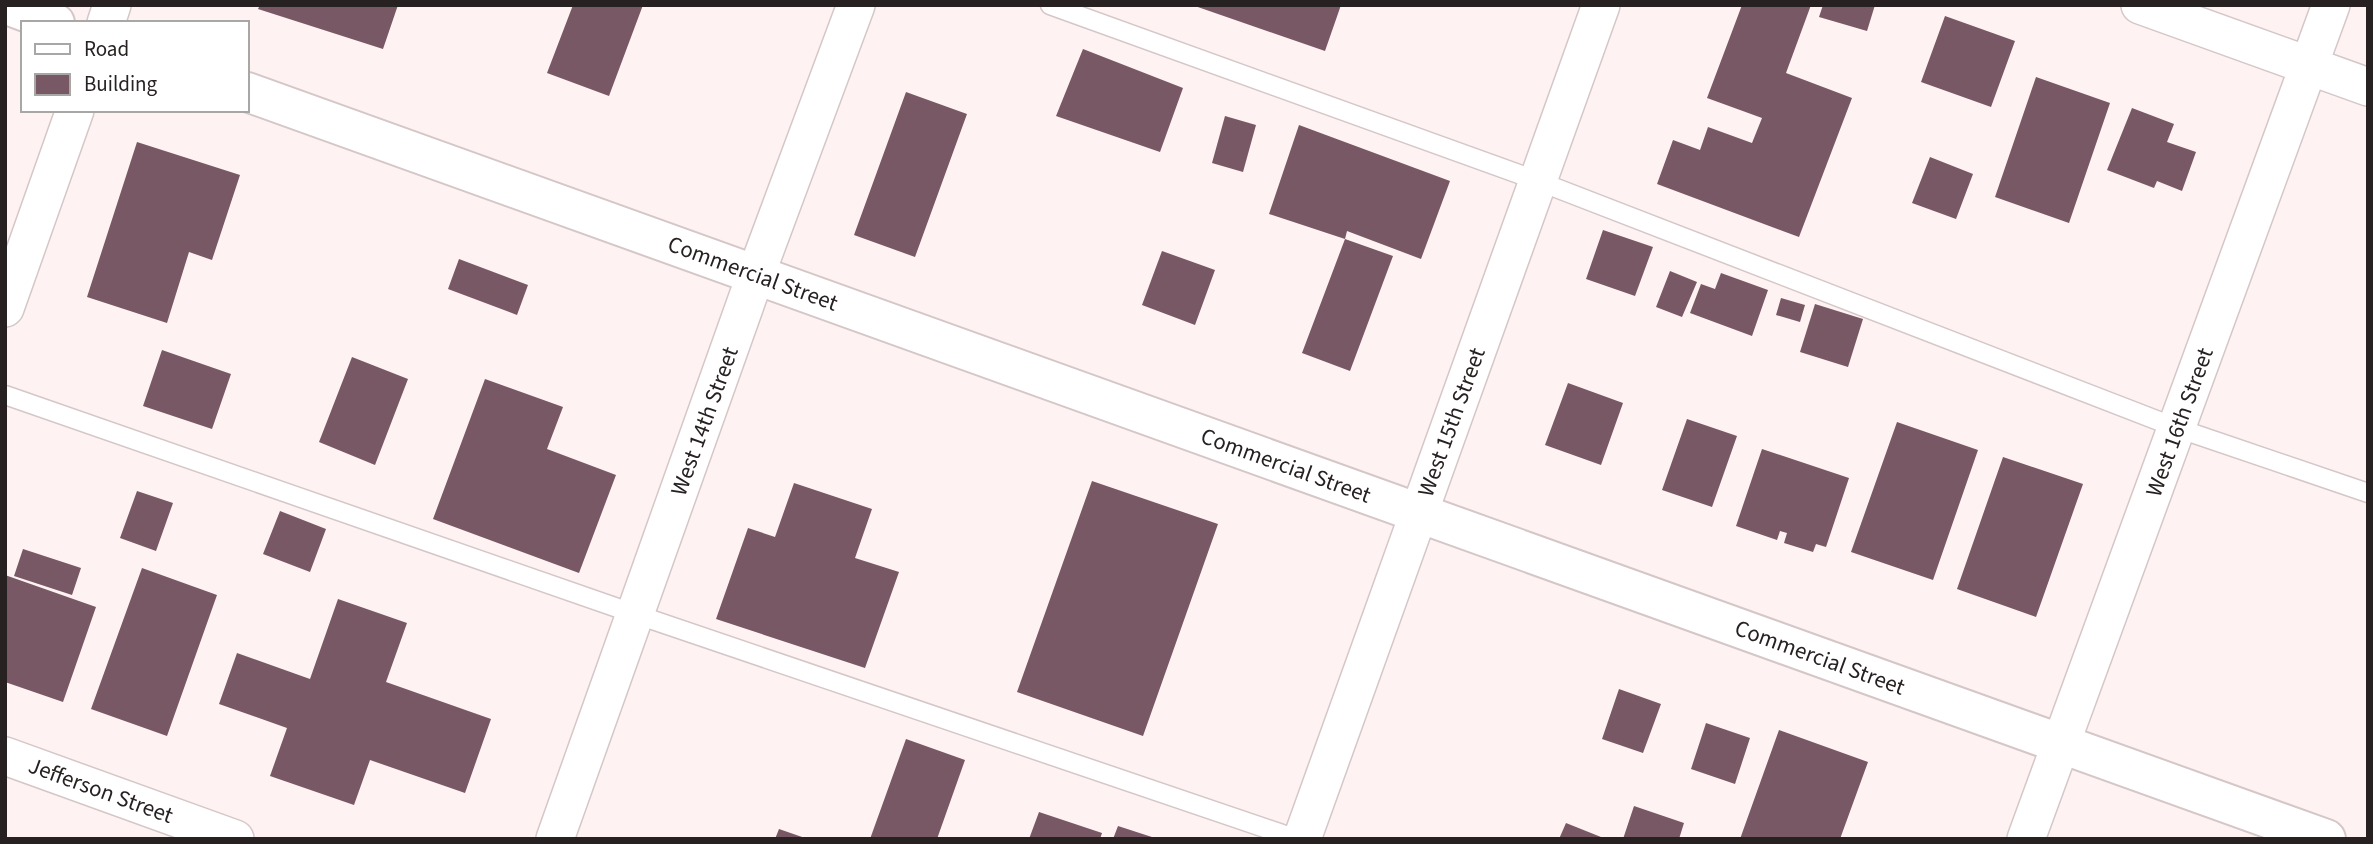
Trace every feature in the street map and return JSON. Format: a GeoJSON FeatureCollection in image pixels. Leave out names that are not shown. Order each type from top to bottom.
{"type":"FeatureCollection","features":[{"type":"Feature","properties":{"kind":"street"},"geometry":{"type":"LineString","coordinates":[[7,5],[50,21]]}},
{"type":"Feature","properties":{"kind":"street","name":"West 14th Street"},"geometry":{"type":"LineString","coordinates":[[555,839],[756,274],[856,5]]}},
{"type":"Feature","properties":{"kind":"street","name":"West 15th Street"},"geometry":{"type":"LineString","coordinates":[[1299,839],[1601,5]]}},
{"type":"Feature","properties":{"kind":"street"},"geometry":{"type":"LineString","coordinates":[[2140,5],[2368,87]]}},
{"type":"Feature","properties":{"kind":"street","name":"West 16th Street"},"geometry":{"type":"LineString","coordinates":[[2026,839],[2331,5]]}},
{"type":"Feature","properties":{"kind":"street","name":"Commercial Street"},"geometry":{"type":"LineString","coordinates":[[248,92],[2326,839]]}},
{"type":"Feature","properties":{"kind":"street"},"geometry":{"type":"LineString","coordinates":[[5,308],[74,112]]}},
{"type":"Feature","properties":{"kind":"street","name":"Jefferson Street"},"geometry":{"type":"LineString","coordinates":[[5,756],[235,839]]}},
{"type":"Feature","properties":{"kind":"lane"},"geometry":{"type":"LineString","coordinates":[[1050,5],[1538,181],[2177,428],[2368,493]]}},
{"type":"Feature","properties":{"kind":"lane"},"geometry":{"type":"LineString","coordinates":[[5,395],[635,614],[1299,839]]}},
{"type":"Feature","properties":{"kind":"building"},"geometry":{"type":"Polygon","coordinates":[[[260,5],[398,5],[383,49],[258,9],[260,5]]]}},
{"type":"Feature","properties":{"kind":"building"},"geometry":{"type":"Polygon","coordinates":[[[573,5],[643,5],[609,96],[547,73],[573,5]]]}},
{"type":"Feature","properties":{"kind":"building"},"geometry":{"type":"Polygon","coordinates":[[[1192,5],[1341,5],[1325,51],[1192,5]]]}},
{"type":"Feature","properties":{"kind":"building"},"geometry":{"type":"Polygon","coordinates":[[[1742,5],[1811,5],[1786,73],[1852,98],[1799,237],[1657,184],[1673,140],[1700,150],[1708,127],[1752,143],[1762,118],[1707,98],[1742,5]]]}},
{"type":"Feature","properties":{"kind":"building"},"geometry":{"type":"Polygon","coordinates":[[[1823,5],[1875,5],[1867,31],[1819,17],[1823,5]]]}},
{"type":"Feature","properties":{"kind":"building"},"geometry":{"type":"Polygon","coordinates":[[[1945,16],[2015,41],[1991,107],[1921,82],[1945,16]]]}},
{"type":"Feature","properties":{"kind":"building"},"geometry":{"type":"Polygon","coordinates":[[[1083,49],[1183,88],[1160,152],[1056,116],[1083,49]]]}},
{"type":"Feature","properties":{"kind":"building"},"geometry":{"type":"Polygon","coordinates":[[[2036,77],[2110,103],[2069,223],[1995,197],[2036,77]]]}},
{"type":"Feature","properties":{"kind":"building"},"geometry":{"type":"Polygon","coordinates":[[[906,92],[967,114],[915,257],[854,235],[906,92]]]}},
{"type":"Feature","properties":{"kind":"building"},"geometry":{"type":"Polygon","coordinates":[[[2132,108],[2174,124],[2167,142],[2196,152],[2182,191],[2157,181],[2154,188],[2107,170],[2132,108]]]}},
{"type":"Feature","properties":{"kind":"building"},"geometry":{"type":"Polygon","coordinates":[[[1225,116],[1256,125],[1243,172],[1212,163],[1225,116]]]}},
{"type":"Feature","properties":{"kind":"building"},"geometry":{"type":"Polygon","coordinates":[[[1299,125],[1450,181],[1421,259],[1347,231],[1345,239],[1269,214],[1299,125]]]}},
{"type":"Feature","properties":{"kind":"building"},"geometry":{"type":"Polygon","coordinates":[[[137,142],[240,175],[212,260],[189,252],[167,323],[87,297],[137,142]]]}},
{"type":"Feature","properties":{"kind":"building"},"geometry":{"type":"Polygon","coordinates":[[[1930,157],[1973,174],[1956,219],[1912,203],[1930,157]]]}},
{"type":"Feature","properties":{"kind":"building"},"geometry":{"type":"Polygon","coordinates":[[[1603,230],[1653,247],[1635,296],[1586,279],[1603,230]]]}},
{"type":"Feature","properties":{"kind":"building"},"geometry":{"type":"Polygon","coordinates":[[[1345,239],[1393,256],[1350,371],[1302,353],[1345,239]]]}},
{"type":"Feature","properties":{"kind":"building"},"geometry":{"type":"Polygon","coordinates":[[[1162,251],[1215,270],[1195,325],[1142,305],[1162,251]]]}},
{"type":"Feature","properties":{"kind":"building"},"geometry":{"type":"Polygon","coordinates":[[[459,259],[528,285],[517,315],[448,289],[459,259]]]}},
{"type":"Feature","properties":{"kind":"building"},"geometry":{"type":"Polygon","coordinates":[[[1670,271],[1697,282],[1682,317],[1656,307],[1670,271]]]}},
{"type":"Feature","properties":{"kind":"building"},"geometry":{"type":"Polygon","coordinates":[[[1721,273],[1768,290],[1752,336],[1690,313],[1701,284],[1715,289],[1721,273]]]}},
{"type":"Feature","properties":{"kind":"building"},"geometry":{"type":"Polygon","coordinates":[[[1781,298],[1805,305],[1800,322],[1776,315],[1781,298]]]}},
{"type":"Feature","properties":{"kind":"building"},"geometry":{"type":"Polygon","coordinates":[[[1815,304],[1863,319],[1848,367],[1800,352],[1815,304]]]}},
{"type":"Feature","properties":{"kind":"building"},"geometry":{"type":"Polygon","coordinates":[[[162,350],[231,374],[212,429],[143,406],[162,350]]]}},
{"type":"Feature","properties":{"kind":"building"},"geometry":{"type":"Polygon","coordinates":[[[352,357],[408,379],[375,465],[319,442],[352,357]]]}},
{"type":"Feature","properties":{"kind":"building"},"geometry":{"type":"Polygon","coordinates":[[[485,379],[563,407],[547,449],[616,475],[579,573],[433,519],[485,379]]]}},
{"type":"Feature","properties":{"kind":"building"},"geometry":{"type":"Polygon","coordinates":[[[1568,383],[1623,403],[1601,465],[1545,445],[1568,383]]]}},
{"type":"Feature","properties":{"kind":"building"},"geometry":{"type":"Polygon","coordinates":[[[1687,419],[1737,436],[1712,507],[1662,490],[1687,419]]]}},
{"type":"Feature","properties":{"kind":"building"},"geometry":{"type":"Polygon","coordinates":[[[1897,422],[1978,450],[1933,580],[1851,552],[1897,422]]]}},
{"type":"Feature","properties":{"kind":"building"},"geometry":{"type":"Polygon","coordinates":[[[1762,449],[1849,478],[1826,547],[1816,544],[1813,552],[1784,543],[1787,533],[1780,531],[1777,540],[1736,526],[1762,449]]]}},
{"type":"Feature","properties":{"kind":"building"},"geometry":{"type":"Polygon","coordinates":[[[2003,457],[2083,484],[2036,617],[1957,589],[2003,457]]]}},
{"type":"Feature","properties":{"kind":"building"},"geometry":{"type":"Polygon","coordinates":[[[1092,481],[1218,524],[1143,736],[1017,692],[1092,481]]]}},
{"type":"Feature","properties":{"kind":"building"},"geometry":{"type":"Polygon","coordinates":[[[794,483],[872,509],[855,558],[899,572],[865,668],[716,619],[748,528],[775,537],[794,483]]]}},
{"type":"Feature","properties":{"kind":"building"},"geometry":{"type":"Polygon","coordinates":[[[137,491],[173,503],[156,551],[120,538],[137,491]]]}},
{"type":"Feature","properties":{"kind":"building"},"geometry":{"type":"Polygon","coordinates":[[[280,511],[326,529],[310,572],[263,554],[280,511]]]}},
{"type":"Feature","properties":{"kind":"building"},"geometry":{"type":"Polygon","coordinates":[[[23,549],[81,568],[72,595],[14,576],[23,549]]]}},
{"type":"Feature","properties":{"kind":"building"},"geometry":{"type":"Polygon","coordinates":[[[142,568],[217,595],[167,736],[91,709],[142,568]]]}},
{"type":"Feature","properties":{"kind":"building"},"geometry":{"type":"Polygon","coordinates":[[[5,575],[96,607],[63,702],[5,682],[5,575]]]}},
{"type":"Feature","properties":{"kind":"building"},"geometry":{"type":"Polygon","coordinates":[[[338,599],[407,623],[386,682],[491,719],[465,793],[370,760],[354,805],[270,776],[287,728],[219,704],[237,653],[310,679],[338,599]]]}},
{"type":"Feature","properties":{"kind":"building"},"geometry":{"type":"Polygon","coordinates":[[[1619,689],[1661,704],[1643,753],[1602,739],[1619,689]]]}},
{"type":"Feature","properties":{"kind":"building"},"geometry":{"type":"Polygon","coordinates":[[[1706,723],[1750,738],[1735,784],[1691,769],[1706,723]]]}},
{"type":"Feature","properties":{"kind":"building"},"geometry":{"type":"Polygon","coordinates":[[[1779,730],[1868,762],[1840,839],[1740,839],[1779,730]]]}},
{"type":"Feature","properties":{"kind":"building"},"geometry":{"type":"Polygon","coordinates":[[[906,739],[965,760],[937,839],[870,839],[906,739]]]}},
{"type":"Feature","properties":{"kind":"building"},"geometry":{"type":"Polygon","coordinates":[[[1634,806],[1684,823],[1679,839],[1623,839],[1634,806]]]}},
{"type":"Feature","properties":{"kind":"building"},"geometry":{"type":"Polygon","coordinates":[[[1039,812],[1102,833],[1100,839],[1029,839],[1039,812]]]}},
{"type":"Feature","properties":{"kind":"building"},"geometry":{"type":"Polygon","coordinates":[[[1566,823],[1606,839],[1559,839],[1566,823]]]}},
{"type":"Feature","properties":{"kind":"building"},"geometry":{"type":"Polygon","coordinates":[[[1118,826],[1155,838],[1155,839],[1113,839],[1118,826]]]}},
{"type":"Feature","properties":{"kind":"building"},"geometry":{"type":"Polygon","coordinates":[[[779,829],[805,838],[805,839],[775,839],[779,829]]]}}]}
